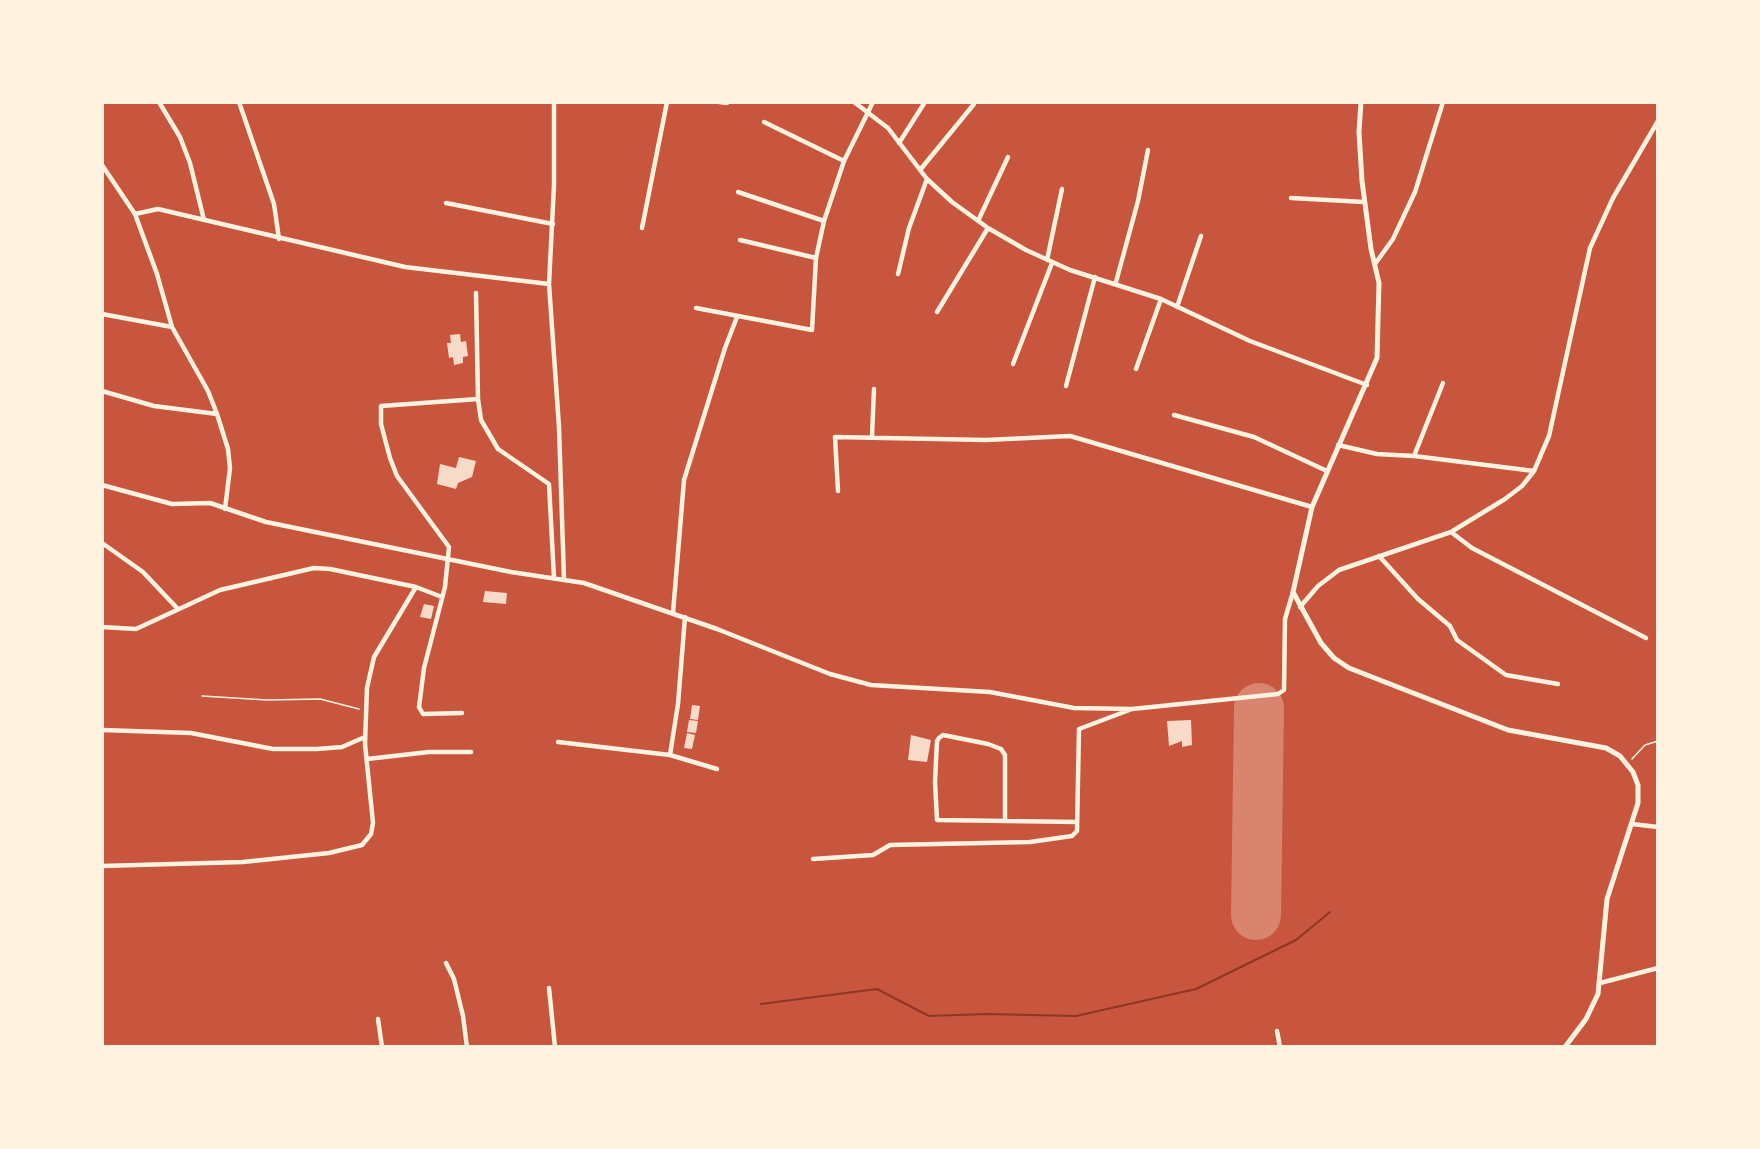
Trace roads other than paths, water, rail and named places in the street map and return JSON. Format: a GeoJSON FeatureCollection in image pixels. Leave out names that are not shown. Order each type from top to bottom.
{"type":"FeatureCollection","features":[{"type":"Feature","properties":{"kind":"street"},"geometry":{"type":"LineString","coordinates":[[159,102],[180,136],[190,163],[204,220]]}},
{"type":"Feature","properties":{"kind":"street"},"geometry":{"type":"LineString","coordinates":[[239,102],[274,204],[279,239]]}},
{"type":"Feature","properties":{"kind":"street"},"geometry":{"type":"LineString","coordinates":[[554,102],[553,224],[549,284],[558,405],[564,579]]}},
{"type":"Feature","properties":{"kind":"street"},"geometry":{"type":"LineString","coordinates":[[642,228],[668,102]]}},
{"type":"Feature","properties":{"kind":"street"},"geometry":{"type":"LineString","coordinates":[[719,102],[727,103]]}},
{"type":"Feature","properties":{"kind":"street"},"geometry":{"type":"LineString","coordinates":[[854,102],[888,128],[927,179],[988,228],[1052,263],[1116,282],[1161,299],[1250,341],[1367,385]]}},
{"type":"Feature","properties":{"kind":"street"},"geometry":{"type":"LineString","coordinates":[[696,308],[812,330],[816,258],[824,221],[844,161],[873,102]]}},
{"type":"Feature","properties":{"kind":"street"},"geometry":{"type":"LineString","coordinates":[[899,142],[925,102]]}},
{"type":"Feature","properties":{"kind":"street"},"geometry":{"type":"LineString","coordinates":[[102,485],[172,504],[204,502],[266,522],[448,560],[564,579],[673,613],[830,674],[871,685],[990,692],[1074,708],[1132,709],[1278,694],[1284,690],[1285,619],[1312,507],[1376,364],[1379,346],[1378,283],[1364,202],[1359,132],[1360,102]]}},
{"type":"Feature","properties":{"kind":"street"},"geometry":{"type":"LineString","coordinates":[[1375,264],[1393,239],[1415,192],[1443,102]]}},
{"type":"Feature","properties":{"kind":"street"},"geometry":{"type":"LineString","coordinates":[[920,170],[974,104]]}},
{"type":"Feature","properties":{"kind":"street"},"geometry":{"type":"LineString","coordinates":[[1300,607],[1318,586],[1339,570],[1451,532],[1505,499],[1522,486],[1534,471],[1549,436],[1590,248],[1613,198],[1658,121]]}},
{"type":"Feature","properties":{"kind":"street"},"geometry":{"type":"LineString","coordinates":[[764,122],[844,161]]}},
{"type":"Feature","properties":{"kind":"street"},"geometry":{"type":"LineString","coordinates":[[1116,282],[1138,201],[1148,150]]}},
{"type":"Feature","properties":{"kind":"street"},"geometry":{"type":"LineString","coordinates":[[978,221],[1008,157]]}},
{"type":"Feature","properties":{"kind":"street"},"geometry":{"type":"LineString","coordinates":[[102,165],[135,214],[149,249],[172,327],[208,391],[217,414],[228,448],[230,468],[225,509]]}},
{"type":"Feature","properties":{"kind":"street"},"geometry":{"type":"LineString","coordinates":[[898,274],[909,228],[927,179]]}},
{"type":"Feature","properties":{"kind":"street"},"geometry":{"type":"LineString","coordinates":[[1047,260],[1062,189]]}},
{"type":"Feature","properties":{"kind":"street"},"geometry":{"type":"LineString","coordinates":[[738,192],[824,221]]}},
{"type":"Feature","properties":{"kind":"street"},"geometry":{"type":"LineString","coordinates":[[1291,198],[1364,202]]}},
{"type":"Feature","properties":{"kind":"street"},"geometry":{"type":"LineString","coordinates":[[446,203],[553,224]]}},
{"type":"Feature","properties":{"kind":"street"},"geometry":{"type":"LineString","coordinates":[[135,214],[158,209],[405,267],[549,284]]}},
{"type":"Feature","properties":{"kind":"street"},"geometry":{"type":"LineString","coordinates":[[937,312],[988,228]]}},
{"type":"Feature","properties":{"kind":"street"},"geometry":{"type":"LineString","coordinates":[[1177,307],[1201,236]]}},
{"type":"Feature","properties":{"kind":"street"},"geometry":{"type":"LineString","coordinates":[[740,240],[816,258]]}},
{"type":"Feature","properties":{"kind":"street"},"geometry":{"type":"LineString","coordinates":[[1013,364],[1052,263]]}},
{"type":"Feature","properties":{"kind":"street"},"geometry":{"type":"LineString","coordinates":[[1066,386],[1095,277]]}},
{"type":"Feature","properties":{"kind":"street"},"geometry":{"type":"LineString","coordinates":[[476,293],[478,399],[481,420],[498,449],[549,484],[554,578]]}},
{"type":"Feature","properties":{"kind":"street"},"geometry":{"type":"LineString","coordinates":[[1136,369],[1161,299]]}},
{"type":"Feature","properties":{"kind":"street"},"geometry":{"type":"LineString","coordinates":[[102,314],[172,327]]}},
{"type":"Feature","properties":{"kind":"street"},"geometry":{"type":"LineString","coordinates":[[673,613],[684,480],[725,348],[737,317]]}},
{"type":"Feature","properties":{"kind":"street"},"geometry":{"type":"LineString","coordinates":[[1414,456],[1443,383]]}},
{"type":"Feature","properties":{"kind":"street"},"geometry":{"type":"LineString","coordinates":[[872,436],[874,389]]}},
{"type":"Feature","properties":{"kind":"street"},"geometry":{"type":"LineString","coordinates":[[102,391],[154,406],[217,414]]}},
{"type":"Feature","properties":{"kind":"street"},"geometry":{"type":"LineString","coordinates":[[462,713],[423,714],[419,707],[424,668],[442,597],[448,560],[448,543],[406,491],[390,458],[381,424],[381,406],[478,399]]}},
{"type":"Feature","properties":{"kind":"street"},"geometry":{"type":"LineString","coordinates":[[1174,415],[1254,437],[1327,471]]}},
{"type":"Feature","properties":{"kind":"street"},"geometry":{"type":"LineString","coordinates":[[838,491],[834,438],[872,436],[986,440],[1070,436],[1312,507]]}},
{"type":"Feature","properties":{"kind":"street"},"geometry":{"type":"LineString","coordinates":[[1338,445],[1377,453],[1534,471]]}},
{"type":"Feature","properties":{"kind":"street"},"geometry":{"type":"LineString","coordinates":[[1451,532],[1472,548],[1646,638]]}},
{"type":"Feature","properties":{"kind":"street"},"geometry":{"type":"LineString","coordinates":[[102,543],[143,572],[177,608]]}},
{"type":"Feature","properties":{"kind":"street"},"geometry":{"type":"LineString","coordinates":[[1379,556],[1418,599],[1450,626],[1457,640],[1503,673],[1511,677],[1558,684]]}},
{"type":"Feature","properties":{"kind":"street"},"geometry":{"type":"LineString","coordinates":[[102,627],[136,629],[177,608],[233,586],[315,568],[330,568],[416,587],[442,597]]}},
{"type":"Feature","properties":{"kind":"street"},"geometry":{"type":"LineString","coordinates":[[102,866],[253,861],[329,853],[362,845],[371,834],[374,823],[365,737],[367,688],[374,657],[416,587]]}},
{"type":"Feature","properties":{"kind":"street"},"geometry":{"type":"LineString","coordinates":[[1293,592],[1321,643],[1334,658],[1349,668],[1508,730],[1606,748],[1628,764],[1636,778],[1639,792],[1632,824],[1607,899],[1600,983],[1586,1019],[1565,1047]]}},
{"type":"Feature","properties":{"kind":"street"},"geometry":{"type":"LineString","coordinates":[[670,754],[678,704],[684,617]]}},
{"type":"Feature","properties":{"kind":"street"},"geometry":{"type":"LineString","coordinates":[[1279,663],[1285,665]]}},
{"type":"Feature","properties":{"kind":"street"},"geometry":{"type":"LineString","coordinates":[[813,859],[873,855],[890,845],[1061,839],[1077,831],[1079,729],[1114,718],[1132,709]]}},
{"type":"Feature","properties":{"kind":"street"},"geometry":{"type":"LineString","coordinates":[[102,730],[191,733],[273,748],[317,750],[342,747],[365,737]]}},
{"type":"Feature","properties":{"kind":"street"},"geometry":{"type":"LineString","coordinates":[[1005,820],[1005,755],[1001,749],[988,744],[943,735],[939,738],[935,782],[937,819],[1077,822]]}},
{"type":"Feature","properties":{"kind":"street"},"geometry":{"type":"LineString","coordinates":[[558,742],[670,754],[717,769]]}},
{"type":"Feature","properties":{"kind":"street"},"geometry":{"type":"LineString","coordinates":[[367,759],[429,752],[471,752]]}},
{"type":"Feature","properties":{"kind":"street"},"geometry":{"type":"LineString","coordinates":[[1632,824],[1658,827]]}},
{"type":"Feature","properties":{"kind":"street"},"geometry":{"type":"LineString","coordinates":[[446,963],[461,1007],[467,1047]]}},
{"type":"Feature","properties":{"kind":"street"},"geometry":{"type":"LineString","coordinates":[[1600,983],[1658,968]]}},
{"type":"Feature","properties":{"kind":"street"},"geometry":{"type":"LineString","coordinates":[[549,988],[555,1047]]}},
{"type":"Feature","properties":{"kind":"street"},"geometry":{"type":"LineString","coordinates":[[378,1019],[382,1047]]}},
{"type":"Feature","properties":{"kind":"street"},"geometry":{"type":"LineString","coordinates":[[1277,1030],[1280,1047]]}},
{"type":"Feature","properties":{"kind":"waterway"},"geometry":{"type":"LineString","coordinates":[[761,1004],[877,989],[929,1016],[986,1014],[1076,1016],[1196,989],[1296,940],[1330,912]]}}]}
